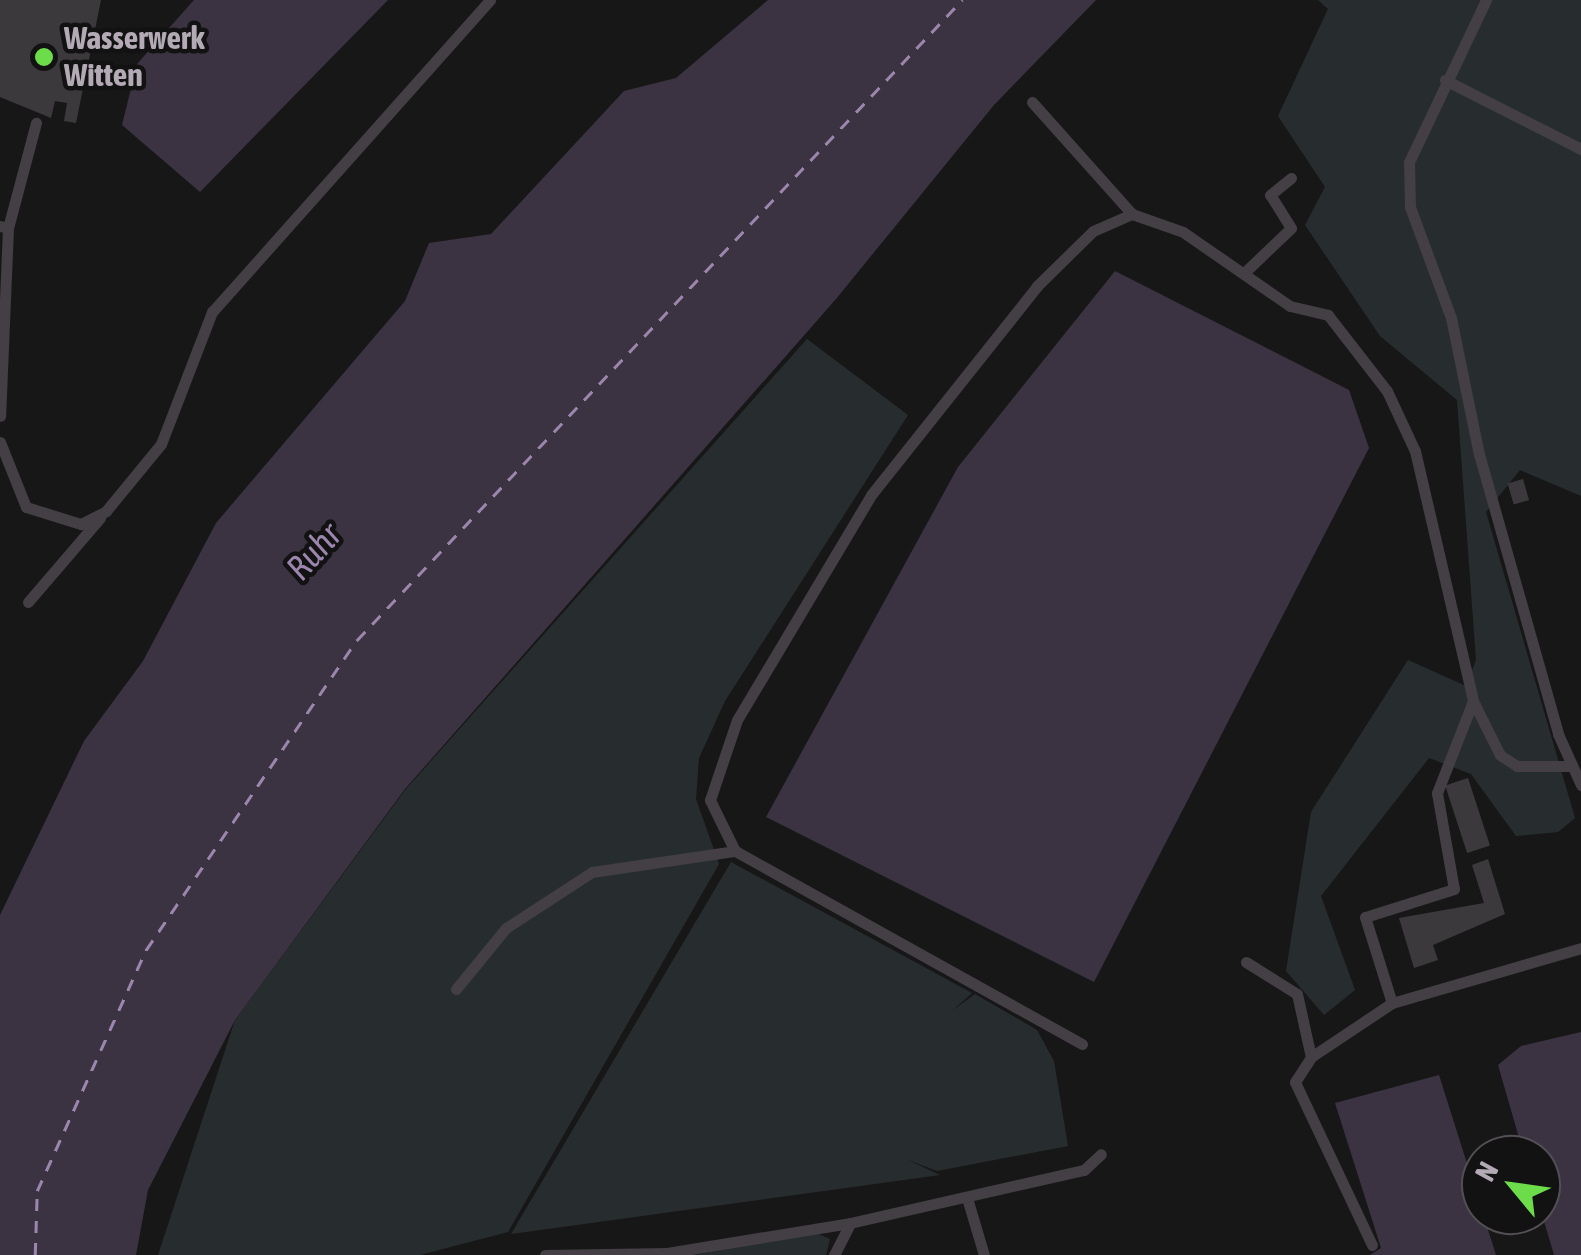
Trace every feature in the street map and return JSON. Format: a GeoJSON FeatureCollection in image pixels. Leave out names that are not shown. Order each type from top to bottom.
{"type":"FeatureCollection","features":[{"type":"Feature","properties":{"kind":"lane"},"geometry":{"type":"LineString","coordinates":[[28,602],[161,444],[212,312],[490,0]]}},
{"type":"Feature","properties":{"kind":"lane"},"geometry":{"type":"LineString","coordinates":[[1486,0],[1409,162],[1410,207],[1452,318],[1479,454],[1570,766],[1581,785]]}},
{"type":"Feature","properties":{"kind":"lane"},"geometry":{"type":"LineString","coordinates":[[1445,80],[1581,149]]}},
{"type":"Feature","properties":{"kind":"lane"},"geometry":{"type":"LineString","coordinates":[[1032,102],[1132,214],[1183,232],[1290,306],[1328,315],[1387,391],[1415,451],[1473,702],[1485,738],[1508,761],[1570,766]]}},
{"type":"Feature","properties":{"kind":"lane"},"geometry":{"type":"LineString","coordinates":[[0,416],[4,226],[36,123]]}},
{"type":"Feature","properties":{"kind":"lane"},"geometry":{"type":"LineString","coordinates":[[1246,272],[1291,228],[1270,195],[1291,178]]}},
{"type":"Feature","properties":{"kind":"lane"},"geometry":{"type":"LineString","coordinates":[[1082,1044],[735,851],[710,800],[720,754],[871,496],[1037,286],[1093,231],[1132,214]]}},
{"type":"Feature","properties":{"kind":"lane"},"geometry":{"type":"LineString","coordinates":[[0,442],[26,507],[81,524],[106,511]]}},
{"type":"Feature","properties":{"kind":"lane"},"geometry":{"type":"LineString","coordinates":[[1392,1003],[1365,917],[1454,890],[1437,793],[1473,702]]}},
{"type":"Feature","properties":{"kind":"lane"},"geometry":{"type":"LineString","coordinates":[[456,988],[506,928],[592,872],[735,851]]}},
{"type":"Feature","properties":{"kind":"lane"},"geometry":{"type":"LineString","coordinates":[[1372,1246],[1294,1082],[1311,1057],[1392,1003],[1581,948]]}},
{"type":"Feature","properties":{"kind":"lane"},"geometry":{"type":"LineString","coordinates":[[1246,962],[1297,994],[1311,1057]]}},
{"type":"Feature","properties":{"kind":"lane"},"geometry":{"type":"LineString","coordinates":[[545,1255],[667,1254],[850,1222],[1084,1170],[1101,1154]]}},
{"type":"Feature","properties":{"kind":"lane"},"geometry":{"type":"LineString","coordinates":[[967,1198],[984,1255]]}},
{"type":"Feature","properties":{"kind":"lane"},"geometry":{"type":"LineString","coordinates":[[834,1255],[850,1222]]}},
{"type":"Feature","properties":{"kind":"shaded area"},"geometry":{"type":"Polygon","coordinates":[[[1318,0],[1581,0],[1581,496],[1520,470],[1486,512],[1575,818],[1558,832],[1516,836],[1471,774],[1429,758],[1321,896],[1355,990],[1324,1015],[1286,971],[1311,812],[1408,660],[1466,686],[1476,660],[1457,400],[1380,336],[1305,225],[1325,187],[1278,116],[1328,9],[1318,0]]]}},
{"type":"Feature","properties":{"kind":"shaded area"},"geometry":{"type":"Polygon","coordinates":[[[807,339],[908,415],[725,701],[699,758],[696,799],[719,864],[508,1232],[420,1255],[158,1255],[235,1020],[406,789],[807,339]]]}},
{"type":"Feature","properties":{"kind":"shaded area"},"geometry":{"type":"Polygon","coordinates":[[[731,862],[972,993],[952,1011],[975,994],[1037,1030],[1054,1061],[1068,1146],[937,1171],[908,1160],[940,1175],[511,1234],[731,862]]]}},
{"type":"Feature","properties":{"kind":"shaded area"},"geometry":{"type":"Polygon","coordinates":[[[814,1232],[830,1239],[826,1255],[696,1255],[814,1232]]]}},
{"type":"Feature","properties":{"kind":"water"},"geometry":{"type":"Polygon","coordinates":[[[194,0],[388,0],[200,192],[122,125],[137,64],[194,0]]]}},
{"type":"Feature","properties":{"kind":"water","name":"Ruhr"},"geometry":{"type":"Polygon","coordinates":[[[768,0],[1096,0],[994,105],[836,299],[405,789],[235,1020],[148,1190],[136,1255],[0,1255],[0,915],[84,741],[143,661],[216,523],[405,301],[429,243],[491,234],[624,91],[676,78],[768,0]]]}},
{"type":"Feature","properties":{"kind":"water"},"geometry":{"type":"Polygon","coordinates":[[[1115,271],[1349,390],[1369,448],[1094,982],[766,817],[958,467],[1115,271]]]}},
{"type":"Feature","properties":{"kind":"water"},"geometry":{"type":"Polygon","coordinates":[[[1581,1032],[1581,1255],[1554,1255],[1548,1235],[1561,1235],[1561,1135],[1518,1135],[1498,1065],[1521,1046],[1581,1032]]]}},
{"type":"Feature","properties":{"kind":"water"},"geometry":{"type":"Polygon","coordinates":[[[1439,1075],[1461,1144],[1461,1235],[1490,1235],[1496,1255],[1370,1255],[1381,1248],[1335,1103],[1439,1075]]]}},
{"type":"Feature","properties":{"kind":"building","name":"Wasserwerk Witten"},"geometry":{"type":"Polygon","coordinates":[[[0,0],[101,0],[76,123],[64,121],[67,103],[55,101],[51,118],[0,97],[0,0]]]}},
{"type":"Feature","properties":{"kind":"building"},"geometry":{"type":"Polygon","coordinates":[[[1523,479],[1529,500],[1514,505],[1508,483],[1523,479]]]}},
{"type":"Feature","properties":{"kind":"building"},"geometry":{"type":"Polygon","coordinates":[[[1468,778],[1490,846],[1467,853],[1445,785],[1468,778]]]}},
{"type":"Feature","properties":{"kind":"building"},"geometry":{"type":"Polygon","coordinates":[[[1488,859],[1505,914],[1433,945],[1438,960],[1414,968],[1399,918],[1484,903],[1472,865],[1488,859]]]}},
{"type":"Feature","properties":{"kind":"ferry route"},"geometry":{"type":"LineString","coordinates":[[35,1255],[37,1191],[146,950],[357,640],[962,0]]}},
{"type":"Feature","properties":{"kind":"place","name":"Wasserwerk Witten"},"geometry":{"type":"Point","coordinates":[44,57]}}]}
